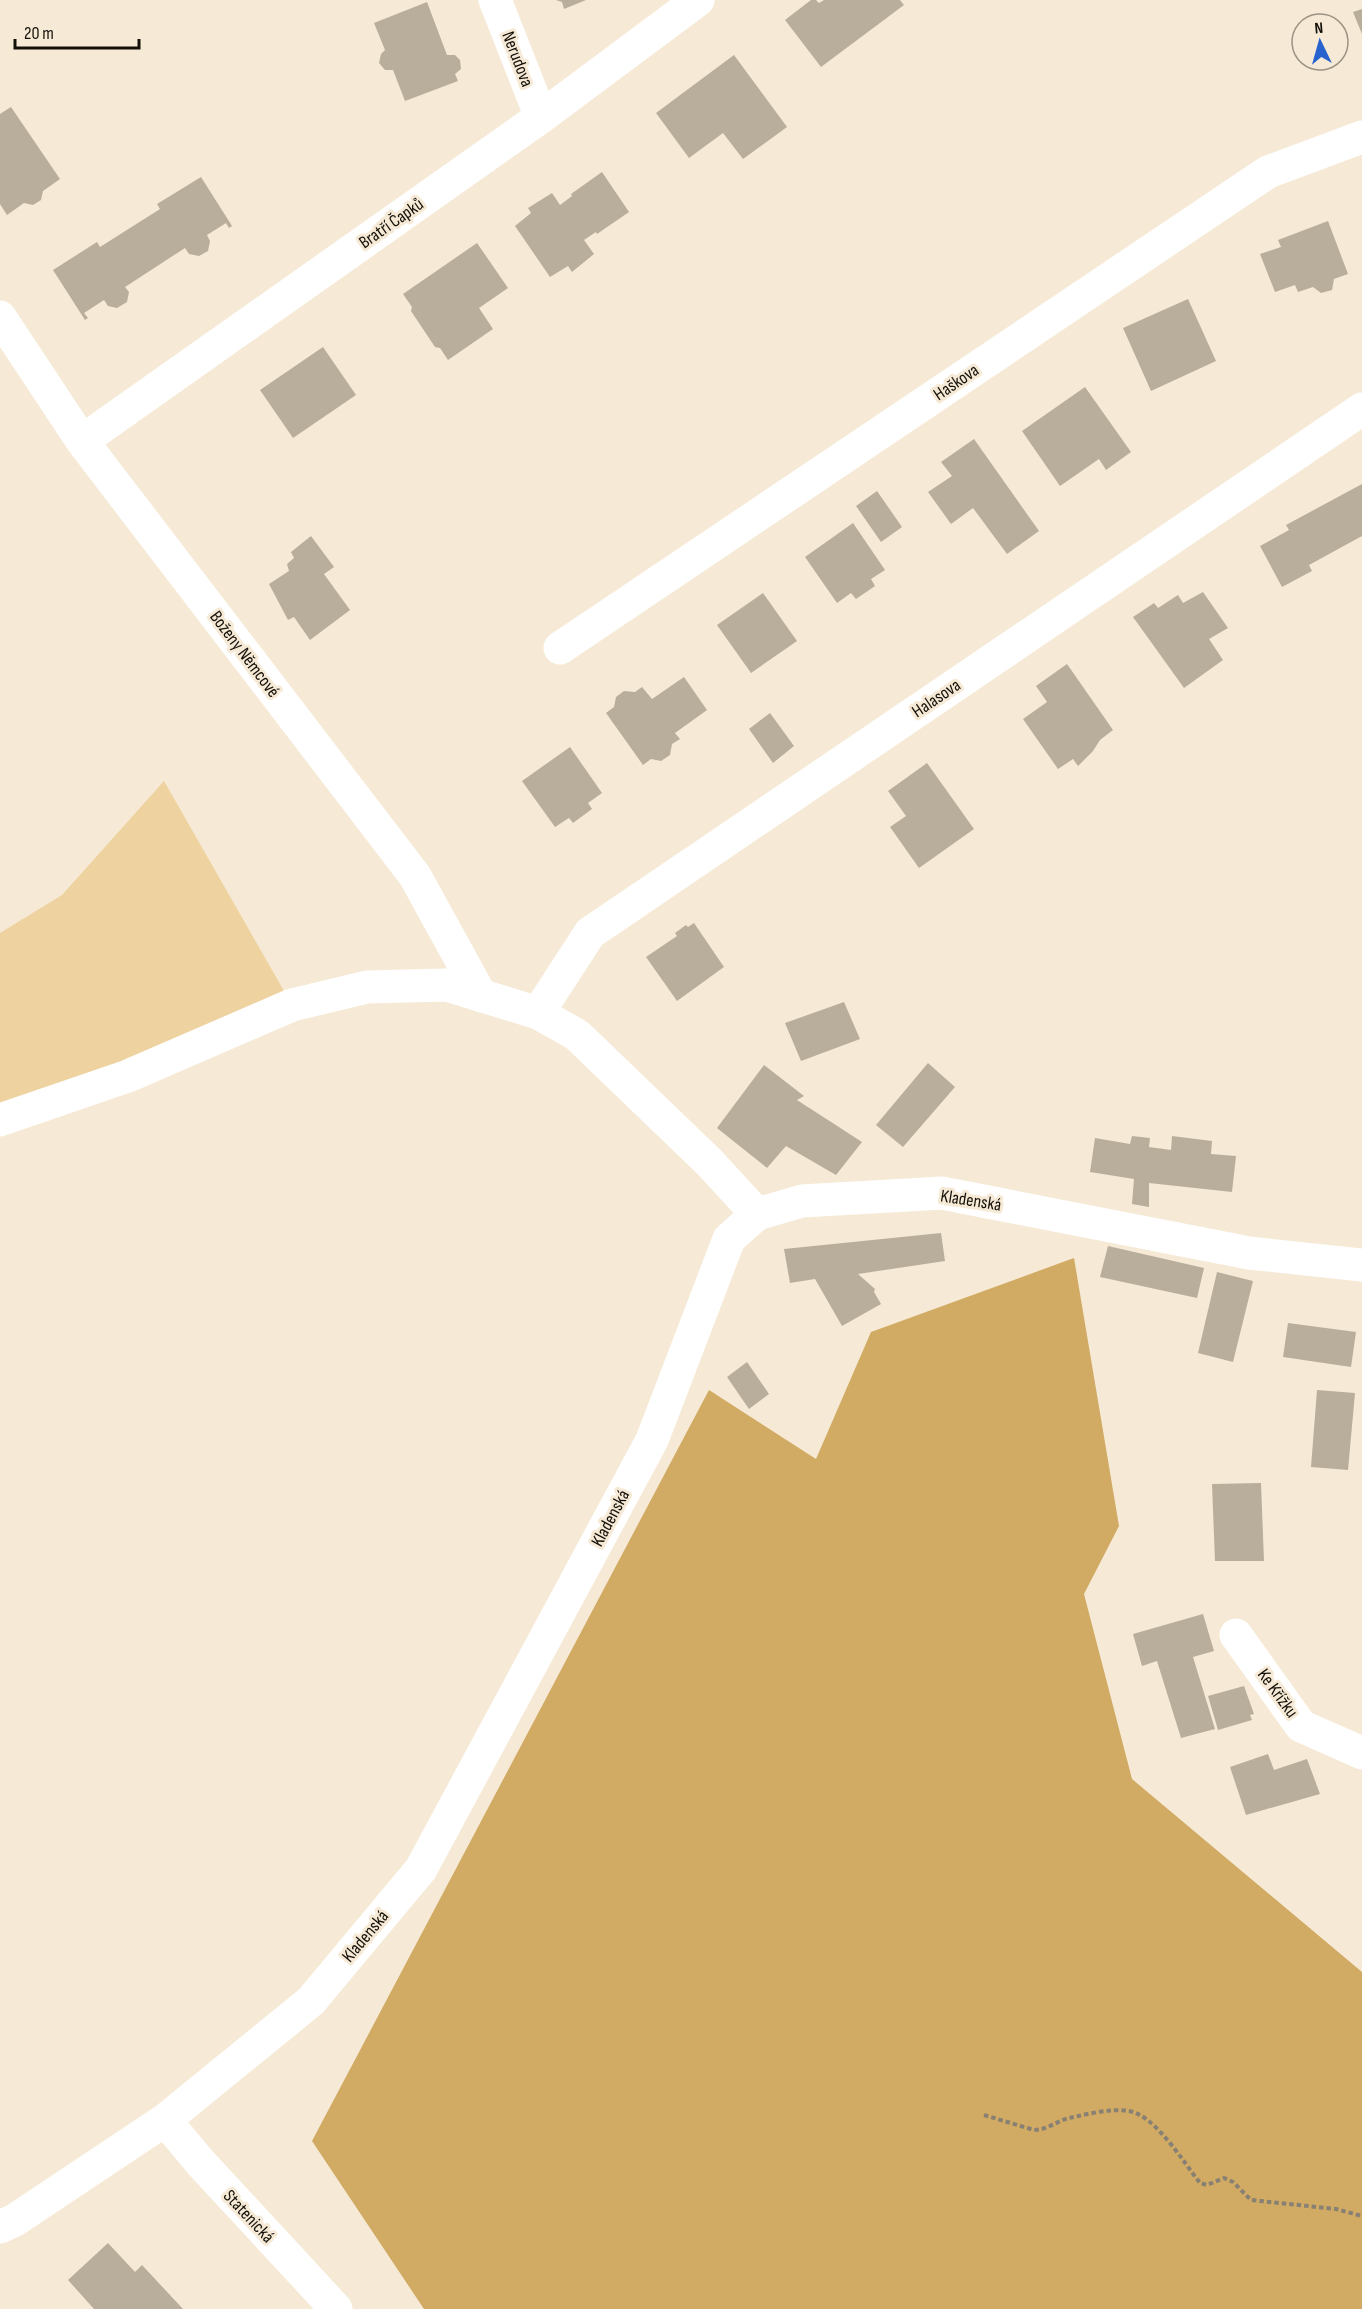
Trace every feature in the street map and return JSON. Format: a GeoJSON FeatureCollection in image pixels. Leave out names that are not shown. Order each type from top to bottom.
{"type":"FeatureCollection","features":[{"type":"Feature","properties":{"kind":"street","name":"Nerudova"},"geometry":{"type":"LineString","coordinates":[[495,0],[541,117]]}},
{"type":"Feature","properties":{"kind":"street","name":"Bratří Čapků"},"geometry":{"type":"LineString","coordinates":[[82,441],[541,117],[698,0]]}},
{"type":"Feature","properties":{"kind":"street","name":"Haškova"},"geometry":{"type":"LineString","coordinates":[[560,648],[1268,172],[1362,137]]}},
{"type":"Feature","properties":{"kind":"street","name":"Boženy Němcové"},"geometry":{"type":"LineString","coordinates":[[0,317],[82,441],[415,876],[481,996]]}},
{"type":"Feature","properties":{"kind":"street","name":"Halasova"},"geometry":{"type":"LineString","coordinates":[[538,1013],[590,933],[1362,409]]}},
{"type":"Feature","properties":{"kind":"street"},"geometry":{"type":"LineString","coordinates":[[0,1120],[128,1076],[292,1005],[367,987],[447,985],[538,1013],[578,1035],[709,1162],[757,1214]]}},
{"type":"Feature","properties":{"kind":"street","name":"Kladenská"},"geometry":{"type":"LineString","coordinates":[[0,2226],[15,2220],[165,2120],[311,2001],[421,1869],[652,1440],[729,1239],[757,1214],[802,1201],[942,1193],[1249,1253],[1362,1265]]}},
{"type":"Feature","properties":{"kind":"street","name":"Ke Křížku"},"geometry":{"type":"LineString","coordinates":[[1236,1635],[1301,1726],[1362,1753]]}},
{"type":"Feature","properties":{"kind":"street","name":"Statenická"},"geometry":{"type":"LineString","coordinates":[[165,2120],[200,2162],[336,2309]]}},
{"type":"Feature","properties":{"kind":"path"},"geometry":{"type":"LineString","coordinates":[[984,2115],[1034,2130],[1042,2130],[1067,2119],[1111,2110],[1129,2111],[1138,2114],[1155,2126],[1200,2183],[1207,2185],[1224,2178],[1233,2182],[1251,2200],[1336,2209],[1362,2216]]}},
{"type":"Feature","properties":{"kind":"shaded area"},"geometry":{"type":"Polygon","coordinates":[[[164,781],[292,1005],[0,1118],[0,933],[62,895],[164,781]]]}},
{"type":"Feature","properties":{"kind":"shaded area"},"geometry":{"type":"Polygon","coordinates":[[[1074,1258],[1119,1526],[1084,1594],[1132,1779],[1362,1972],[1362,2309],[424,2309],[312,2141],[709,1390],[816,1459],[871,1332],[1074,1258]]]}},
{"type":"Feature","properties":{"kind":"building"},"geometry":{"type":"Polygon","coordinates":[[[556,0],[586,0],[564,9],[562,2],[556,0]]]}},
{"type":"Feature","properties":{"kind":"building"},"geometry":{"type":"Polygon","coordinates":[[[811,0],[819,3],[824,0],[900,0],[904,5],[821,67],[785,20],[811,0]]]}},
{"type":"Feature","properties":{"kind":"building"},"geometry":{"type":"Polygon","coordinates":[[[427,2],[447,55],[455,55],[460,60],[461,69],[455,74],[458,81],[405,101],[393,70],[385,70],[379,63],[381,54],[385,50],[374,23],[427,2]]]}},
{"type":"Feature","properties":{"kind":"building"},"geometry":{"type":"Polygon","coordinates":[[[1362,9],[1362,34],[1353,12],[1362,9]]]}},
{"type":"Feature","properties":{"kind":"building"},"geometry":{"type":"Polygon","coordinates":[[[734,55],[787,127],[743,159],[723,133],[689,158],[656,113],[734,55]]]}},
{"type":"Feature","properties":{"kind":"building"},"geometry":{"type":"Polygon","coordinates":[[[11,107],[60,179],[43,191],[41,200],[33,205],[24,203],[7,215],[0,204],[0,114],[11,107]]]}},
{"type":"Feature","properties":{"kind":"building"},"geometry":{"type":"Polygon","coordinates":[[[602,172],[629,212],[584,240],[594,254],[572,272],[568,266],[550,277],[515,226],[531,213],[528,208],[552,193],[560,205],[572,196],[571,194],[602,172]]]}},
{"type":"Feature","properties":{"kind":"building"},"geometry":{"type":"Polygon","coordinates":[[[201,177],[232,226],[229,228],[226,223],[207,235],[210,241],[208,251],[199,256],[189,254],[185,248],[125,287],[129,292],[127,302],[117,308],[108,306],[104,300],[84,313],[88,318],[85,320],[53,270],[97,242],[100,247],[160,209],[157,204],[201,177]]]}},
{"type":"Feature","properties":{"kind":"building"},"geometry":{"type":"Polygon","coordinates":[[[1328,221],[1348,274],[1334,279],[1332,290],[1321,293],[1313,287],[1298,292],[1295,285],[1275,292],[1260,254],[1281,247],[1278,240],[1328,221]]]}},
{"type":"Feature","properties":{"kind":"building"},"geometry":{"type":"Polygon","coordinates":[[[477,243],[508,288],[479,308],[493,329],[448,360],[440,348],[435,347],[411,311],[412,307],[403,294],[477,243]]]}},
{"type":"Feature","properties":{"kind":"building"},"geometry":{"type":"Polygon","coordinates":[[[1188,299],[1216,361],[1151,391],[1123,328],[1188,299]]]}},
{"type":"Feature","properties":{"kind":"building"},"geometry":{"type":"Polygon","coordinates":[[[323,347],[356,395],[293,438],[260,390],[323,347]]]}},
{"type":"Feature","properties":{"kind":"building"},"geometry":{"type":"Polygon","coordinates":[[[1085,387],[1131,452],[1106,470],[1099,459],[1060,486],[1022,431],[1085,387]]]}},
{"type":"Feature","properties":{"kind":"building"},"geometry":{"type":"Polygon","coordinates":[[[974,439],[1039,531],[1007,554],[973,508],[951,524],[928,492],[952,476],[941,462],[974,439]]]}},
{"type":"Feature","properties":{"kind":"building"},"geometry":{"type":"Polygon","coordinates":[[[1362,484],[1362,536],[1309,565],[1312,571],[1282,587],[1260,546],[1289,530],[1286,525],[1362,484]]]}},
{"type":"Feature","properties":{"kind":"building"},"geometry":{"type":"Polygon","coordinates":[[[877,491],[902,527],[881,542],[856,506],[877,491]]]}},
{"type":"Feature","properties":{"kind":"building"},"geometry":{"type":"Polygon","coordinates":[[[853,523],[885,570],[871,579],[875,586],[856,599],[851,593],[837,603],[805,557],[853,523]]]}},
{"type":"Feature","properties":{"kind":"building"},"geometry":{"type":"Polygon","coordinates":[[[311,536],[334,567],[324,574],[350,610],[310,640],[294,617],[288,620],[269,584],[289,571],[287,564],[294,558],[291,552],[311,536]]]}},
{"type":"Feature","properties":{"kind":"building"},"geometry":{"type":"Polygon","coordinates":[[[1203,592],[1228,628],[1209,639],[1223,660],[1184,688],[1133,617],[1154,603],[1158,608],[1178,595],[1183,603],[1203,592]]]}},
{"type":"Feature","properties":{"kind":"building"},"geometry":{"type":"Polygon","coordinates":[[[763,593],[797,641],[751,673],[717,625],[763,593]]]}},
{"type":"Feature","properties":{"kind":"building"},"geometry":{"type":"Polygon","coordinates":[[[1067,664],[1113,730],[1100,740],[1078,766],[1073,759],[1058,769],[1023,719],[1047,702],[1036,686],[1067,664]]]}},
{"type":"Feature","properties":{"kind":"building"},"geometry":{"type":"Polygon","coordinates":[[[684,677],[707,710],[675,733],[680,739],[672,744],[670,755],[661,761],[651,759],[643,765],[606,713],[614,707],[616,697],[624,691],[635,692],[642,687],[652,699],[684,677]]]}},
{"type":"Feature","properties":{"kind":"building"},"geometry":{"type":"Polygon","coordinates":[[[770,713],[794,746],[773,763],[749,729],[770,713]]]}},
{"type":"Feature","properties":{"kind":"building"},"geometry":{"type":"Polygon","coordinates":[[[570,747],[602,793],[588,803],[592,809],[573,823],[569,818],[555,827],[522,781],[570,747]]]}},
{"type":"Feature","properties":{"kind":"building"},"geometry":{"type":"Polygon","coordinates":[[[927,763],[974,829],[919,868],[890,827],[906,816],[888,791],[927,763]]]}},
{"type":"Feature","properties":{"kind":"building"},"geometry":{"type":"Polygon","coordinates":[[[694,923],[724,967],[677,1001],[646,957],[677,936],[675,933],[686,925],[688,927],[694,923]]]}},
{"type":"Feature","properties":{"kind":"building"},"geometry":{"type":"Polygon","coordinates":[[[844,1002],[860,1039],[801,1061],[785,1023],[844,1002]]]}},
{"type":"Feature","properties":{"kind":"building"},"geometry":{"type":"Polygon","coordinates":[[[928,1063],[955,1087],[903,1147],[876,1125],[928,1063]]]}},
{"type":"Feature","properties":{"kind":"building"},"geometry":{"type":"Polygon","coordinates":[[[764,1065],[804,1096],[797,1100],[862,1142],[836,1175],[786,1146],[767,1168],[717,1128],[764,1065]]]}},
{"type":"Feature","properties":{"kind":"building"},"geometry":{"type":"Polygon","coordinates":[[[1132,1136],[1150,1138],[1149,1147],[1171,1150],[1172,1136],[1212,1141],[1211,1154],[1236,1156],[1232,1192],[1149,1183],[1149,1207],[1132,1204],[1134,1179],[1090,1172],[1095,1138],[1130,1144],[1132,1136]]]}},
{"type":"Feature","properties":{"kind":"building"},"geometry":{"type":"Polygon","coordinates":[[[941,1233],[945,1261],[858,1274],[875,1289],[874,1292],[881,1304],[842,1326],[815,1279],[790,1283],[784,1249],[941,1233]]]}},
{"type":"Feature","properties":{"kind":"building"},"geometry":{"type":"Polygon","coordinates":[[[1108,1246],[1204,1268],[1197,1298],[1100,1277],[1108,1246]]]}},
{"type":"Feature","properties":{"kind":"building"},"geometry":{"type":"Polygon","coordinates":[[[1217,1272],[1253,1281],[1233,1362],[1198,1353],[1217,1272]]]}},
{"type":"Feature","properties":{"kind":"building"},"geometry":{"type":"Polygon","coordinates":[[[1288,1323],[1356,1332],[1351,1367],[1283,1357],[1288,1323]]]}},
{"type":"Feature","properties":{"kind":"building"},"geometry":{"type":"Polygon","coordinates":[[[747,1362],[769,1394],[749,1409],[727,1377],[747,1362]]]}},
{"type":"Feature","properties":{"kind":"building"},"geometry":{"type":"Polygon","coordinates":[[[1317,1390],[1355,1393],[1348,1470],[1311,1467],[1317,1390]]]}},
{"type":"Feature","properties":{"kind":"building"},"geometry":{"type":"Polygon","coordinates":[[[1261,1483],[1264,1561],[1215,1561],[1212,1484],[1261,1483]]]}},
{"type":"Feature","properties":{"kind":"building"},"geometry":{"type":"Polygon","coordinates":[[[1203,1614],[1214,1651],[1193,1657],[1215,1729],[1181,1738],[1157,1661],[1142,1666],[1133,1634],[1203,1614]]]}},
{"type":"Feature","properties":{"kind":"building"},"geometry":{"type":"Polygon","coordinates":[[[1244,1686],[1254,1714],[1250,1715],[1252,1720],[1218,1730],[1208,1696],[1244,1686]]]}},
{"type":"Feature","properties":{"kind":"building"},"geometry":{"type":"Polygon","coordinates":[[[1268,1754],[1274,1770],[1307,1759],[1320,1794],[1246,1815],[1230,1767],[1268,1754]]]}},
{"type":"Feature","properties":{"kind":"building"},"geometry":{"type":"Polygon","coordinates":[[[108,2243],[135,2272],[142,2265],[183,2309],[94,2309],[68,2280],[108,2243]]]}}]}
